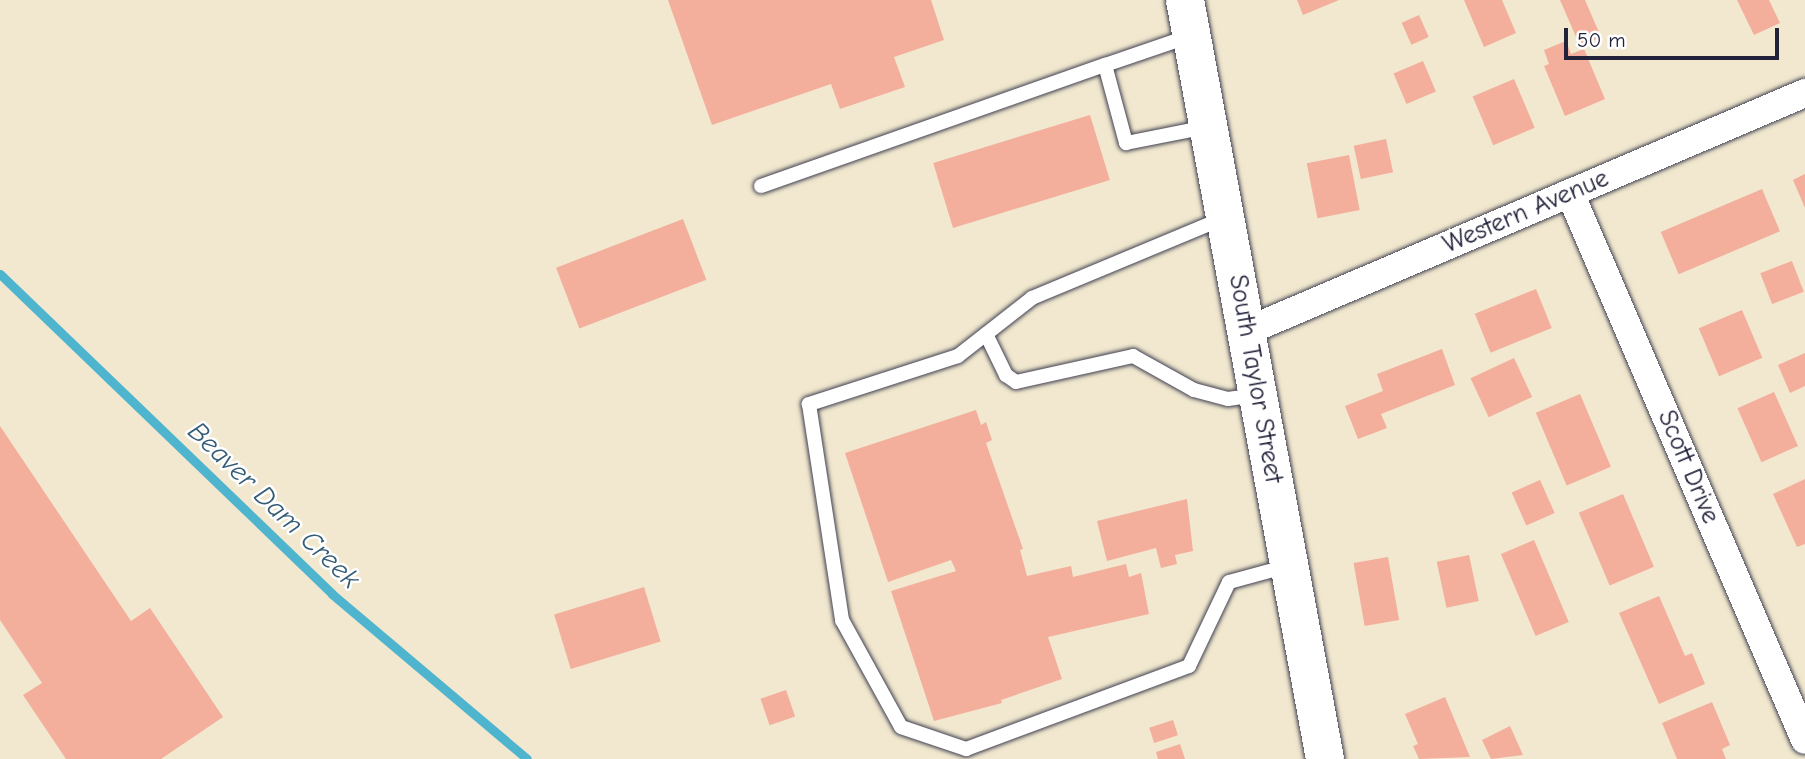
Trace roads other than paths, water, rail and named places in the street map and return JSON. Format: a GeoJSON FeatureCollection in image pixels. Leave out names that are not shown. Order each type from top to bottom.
{"type":"FeatureCollection","features":[{"type":"Feature","properties":{"kind":"street","name":"South Taylor Street"},"geometry":{"type":"LineString","coordinates":[[1188,18],[1325,759]]}},
{"type":"Feature","properties":{"kind":"street","name":"Western Avenue"},"geometry":{"type":"LineString","coordinates":[[1247,331],[1805,93]]}},
{"type":"Feature","properties":{"kind":"street","name":"Scott Drive"},"geometry":{"type":"LineString","coordinates":[[1570,193],[1805,740]]}},
{"type":"Feature","properties":{"kind":"lane"},"geometry":{"type":"LineString","coordinates":[[761,186],[1105,65],[1188,18]]}},
{"type":"Feature","properties":{"kind":"lane"},"geometry":{"type":"LineString","coordinates":[[1105,65],[1126,143],[1208,127]]}},
{"type":"Feature","properties":{"kind":"lane"},"geometry":{"type":"LineString","coordinates":[[1225,217],[1032,298],[958,356],[809,404],[842,620],[901,727],[966,749],[1189,666],[1229,582],[1290,566]]}},
{"type":"Feature","properties":{"kind":"lane"},"geometry":{"type":"LineString","coordinates":[[986,334],[1006,375],[1016,382],[1133,356],[1194,390],[1228,399],[1258,395]]}},
{"type":"Feature","properties":{"kind":"waterway","name":"Beaver Dam Creek"},"geometry":{"type":"LineString","coordinates":[[0,274],[332,594],[527,759]]}}]}
